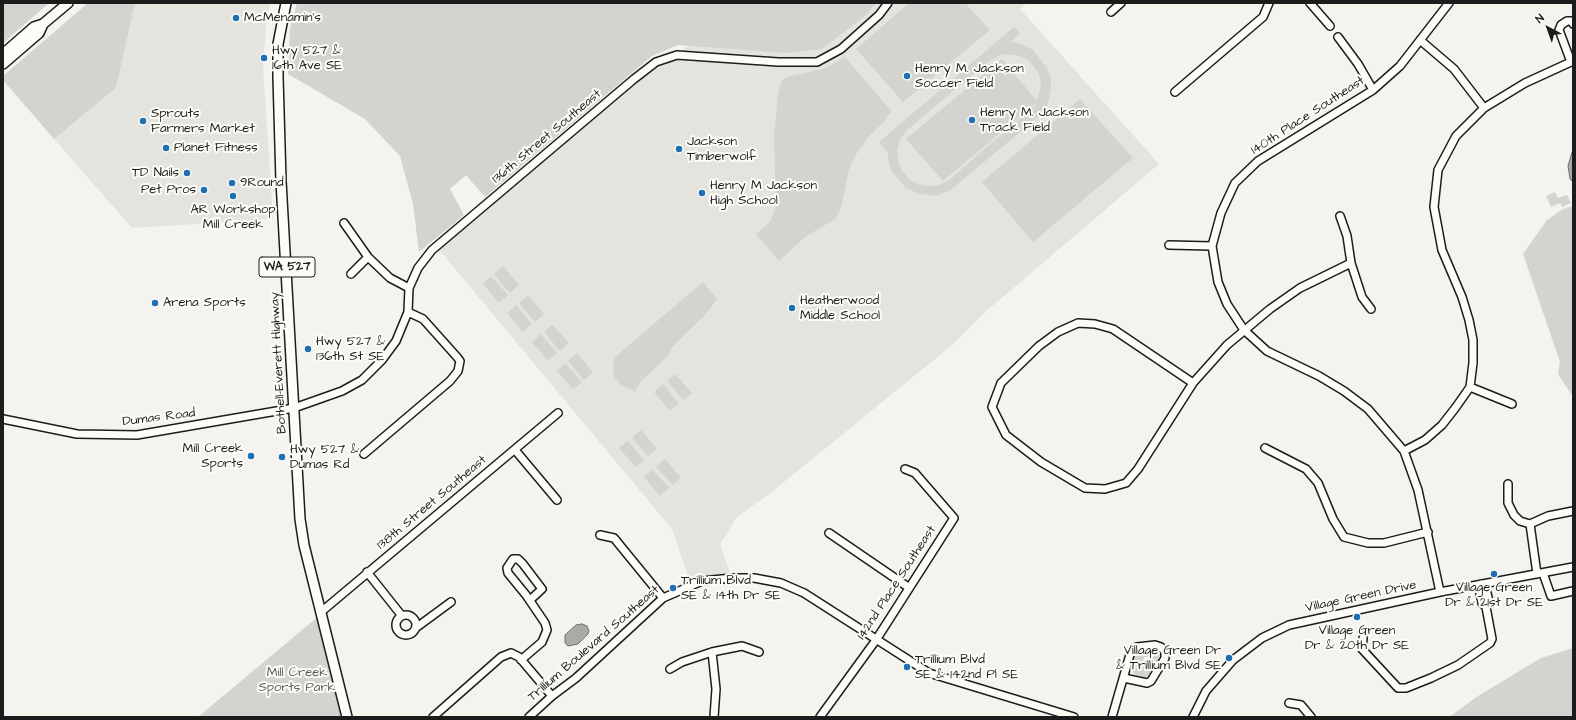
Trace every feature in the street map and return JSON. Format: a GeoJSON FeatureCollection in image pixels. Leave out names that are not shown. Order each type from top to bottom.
{"type":"FeatureCollection","features":[{"type":"Feature","properties":{"kind":"main road"},"geometry":{"type":"LineString","coordinates":[[3,54],[34,27],[43,24],[68,3]]}},
{"type":"Feature","properties":{"kind":"main road","name":"Bothell-Everett Highway"},"geometry":{"type":"LineString","coordinates":[[286,3],[278,44],[278,77],[281,181],[300,519],[304,545],[322,612],[347,717]]}},
{"type":"Feature","properties":{"kind":"main road"},"geometry":{"type":"LineString","coordinates":[[3,64],[39,33],[43,24]]}},
{"type":"Feature","properties":{"kind":"street","name":"136th Street Southeast"},"geometry":{"type":"LineString","coordinates":[[294,408],[342,391],[362,380],[382,360],[396,341],[408,312],[409,288],[418,268],[432,250],[656,62],[677,56],[778,62],[817,62],[841,48],[879,15],[888,3]]}},
{"type":"Feature","properties":{"kind":"street"},"geometry":{"type":"LineString","coordinates":[[1111,12],[1121,3]]}},
{"type":"Feature","properties":{"kind":"street"},"geometry":{"type":"LineString","coordinates":[[1175,92],[1263,16],[1269,3]]}},
{"type":"Feature","properties":{"kind":"street"},"geometry":{"type":"LineString","coordinates":[[1310,3],[1330,26]]}},
{"type":"Feature","properties":{"kind":"street","name":"140th Place Southeast"},"geometry":{"type":"LineString","coordinates":[[1212,246],[1221,213],[1235,183],[1258,161],[1373,90],[1400,66],[1449,3]]}},
{"type":"Feature","properties":{"kind":"street"},"geometry":{"type":"LineString","coordinates":[[1404,451],[1425,440],[1442,426],[1470,388],[1473,362],[1473,340],[1462,297],[1442,250],[1434,207],[1435,183],[1438,170],[1456,136],[1484,108],[1525,83],[1572,61],[1559,30],[1561,25],[1567,21],[1572,21],[1573,24]]}},
{"type":"Feature","properties":{"kind":"street"},"geometry":{"type":"LineString","coordinates":[[1338,37],[1358,64],[1373,90]]}},
{"type":"Feature","properties":{"kind":"street"},"geometry":{"type":"LineString","coordinates":[[1420,40],[1454,69],[1484,108]]}},
{"type":"Feature","properties":{"kind":"street"},"geometry":{"type":"LineString","coordinates":[[1340,216],[1347,236],[1351,263],[1362,297],[1371,309]]}},
{"type":"Feature","properties":{"kind":"street"},"geometry":{"type":"LineString","coordinates":[[344,223],[368,257],[390,278],[409,288]]}},
{"type":"Feature","properties":{"kind":"street"},"geometry":{"type":"LineString","coordinates":[[1169,245],[1212,246],[1218,282],[1227,304],[1244,330],[1267,351],[1319,376],[1368,408],[1404,451],[1418,490],[1440,592]]}},
{"type":"Feature","properties":{"kind":"street"},"geometry":{"type":"LineString","coordinates":[[351,274],[368,257]]}},
{"type":"Feature","properties":{"kind":"street"},"geometry":{"type":"LineString","coordinates":[[1193,383],[1113,330],[1095,324],[1078,323],[1058,332],[1039,346],[1001,382],[992,407],[1006,435],[1040,462],[1086,488],[1105,489],[1126,483],[1138,469],[1193,383],[1227,345],[1270,309],[1300,288],[1351,263]]}},
{"type":"Feature","properties":{"kind":"street"},"geometry":{"type":"LineString","coordinates":[[364,454],[450,381],[458,371],[460,361],[457,357],[423,319],[408,312]]}},
{"type":"Feature","properties":{"kind":"street"},"geometry":{"type":"LineString","coordinates":[[1470,388],[1512,404]]}},
{"type":"Feature","properties":{"kind":"street","name":"Dumas Road"},"geometry":{"type":"LineString","coordinates":[[3,419],[77,434],[137,435],[294,408]]}},
{"type":"Feature","properties":{"kind":"street","name":"138th Street Southeast"},"geometry":{"type":"LineString","coordinates":[[322,612],[367,572],[558,414]]}},
{"type":"Feature","properties":{"kind":"street"},"geometry":{"type":"LineString","coordinates":[[1265,448],[1306,468],[1318,483],[1333,519],[1344,537],[1368,543],[1384,543],[1428,532]]}},
{"type":"Feature","properties":{"kind":"street"},"geometry":{"type":"LineString","coordinates":[[515,450],[557,500]]}},
{"type":"Feature","properties":{"kind":"street","name":"142nd Place Southeast"},"geometry":{"type":"LineString","coordinates":[[820,717],[876,640],[908,587],[954,518],[915,473],[906,469]]}},
{"type":"Feature","properties":{"kind":"street"},"geometry":{"type":"LineString","coordinates":[[1508,484],[1508,504],[1514,515],[1520,521],[1530,524],[1548,516],[1573,511]]}},
{"type":"Feature","properties":{"kind":"street"},"geometry":{"type":"LineString","coordinates":[[1530,524],[1540,574],[1551,596],[1573,591]]}},
{"type":"Feature","properties":{"kind":"street"},"geometry":{"type":"LineString","coordinates":[[829,534],[908,587]]}},
{"type":"Feature","properties":{"kind":"street"},"geometry":{"type":"LineString","coordinates":[[600,536],[614,538],[663,598]]}},
{"type":"Feature","properties":{"kind":"street"},"geometry":{"type":"LineString","coordinates":[[521,660],[542,642],[547,630],[545,623],[530,600],[508,573],[507,568],[512,559],[518,559],[542,589],[530,600]]}},
{"type":"Feature","properties":{"kind":"street","name":"Village Green Drive"},"geometry":{"type":"LineString","coordinates":[[1193,717],[1206,691],[1219,674],[1233,660],[1262,638],[1289,625],[1440,592],[1573,567]]}},
{"type":"Feature","properties":{"kind":"street"},"geometry":{"type":"LineString","coordinates":[[367,572],[402,616]]}},
{"type":"Feature","properties":{"kind":"street","name":"Trillium Boulevard Southeast"},"geometry":{"type":"LineString","coordinates":[[529,717],[552,696],[576,678],[663,598],[702,580],[754,578],[781,583],[804,593],[876,640],[929,672],[1074,717]]}},
{"type":"Feature","properties":{"kind":"street"},"geometry":{"type":"LineString","coordinates":[[1363,638],[1362,648],[1398,688],[1406,688],[1458,665],[1490,643],[1492,639],[1486,607],[1489,602],[1488,593],[1481,584]]}},
{"type":"Feature","properties":{"kind":"street"},"geometry":{"type":"LineString","coordinates":[[402,616],[396,624],[400,633],[410,635],[416,628],[451,602]]}},
{"type":"Feature","properties":{"kind":"street"},"geometry":{"type":"LineString","coordinates":[[402,616],[412,616],[416,621],[416,628]]}},
{"type":"Feature","properties":{"kind":"street"},"geometry":{"type":"LineString","coordinates":[[1112,717],[1131,651],[1137,647],[1155,645],[1161,646],[1165,652],[1165,658],[1151,681],[1147,683],[1124,678]]}},
{"type":"Feature","properties":{"kind":"street"},"geometry":{"type":"LineString","coordinates":[[670,668],[682,662],[712,652],[742,646],[759,652]]}},
{"type":"Feature","properties":{"kind":"street"},"geometry":{"type":"LineString","coordinates":[[712,652],[716,689],[714,717]]}},
{"type":"Feature","properties":{"kind":"street"},"geometry":{"type":"LineString","coordinates":[[432,717],[501,657],[511,653],[521,660],[552,696]]}},
{"type":"Feature","properties":{"kind":"street"},"geometry":{"type":"LineString","coordinates":[[1289,703],[1301,705],[1311,717]]}},
{"type":"Feature","properties":{"kind":"shaded area"},"geometry":{"type":"Polygon","coordinates":[[[135,3],[271,3],[267,15],[263,66],[273,219],[132,228],[54,139],[116,88],[135,3]]]}},
{"type":"Feature","properties":{"kind":"shaded area"},"geometry":{"type":"Polygon","coordinates":[[[739,3],[1027,3],[1020,9],[1159,164],[984,313],[951,346],[773,491],[737,517],[720,544],[732,578],[691,585],[672,529],[436,246],[656,62],[677,55],[739,3]]]}},
{"type":"Feature","properties":{"kind":"shaded area"},"geometry":{"type":"Polygon","coordinates":[[[1573,149],[1573,182],[1570,179],[1568,166],[1573,149]]]}},
{"type":"Feature","properties":{"kind":"shaded area"},"geometry":{"type":"Polygon","coordinates":[[[582,624],[587,626],[589,631],[588,634],[578,644],[568,646],[565,643],[565,635],[576,625],[582,624]]]}},
{"type":"Feature","properties":{"kind":"green space"},"geometry":{"type":"Polygon","coordinates":[[[3,3],[49,3],[3,43],[3,3]]]}},
{"type":"Feature","properties":{"kind":"green space"},"geometry":{"type":"Polygon","coordinates":[[[88,3],[135,3],[116,88],[54,139],[3,80],[3,76],[88,3]]]}},
{"type":"Feature","properties":{"kind":"green space"},"geometry":{"type":"Polygon","coordinates":[[[297,3],[876,3],[865,16],[822,49],[786,53],[678,45],[652,56],[485,197],[466,175],[450,189],[464,215],[419,252],[413,204],[400,156],[365,119],[288,74],[290,28],[297,3]]]}},
{"type":"Feature","properties":{"kind":"green space","name":"Henry M. Jackson Soccer Field"},"geometry":{"type":"Polygon","coordinates":[[[909,3],[965,3],[990,30],[903,102],[856,49],[909,3]]]}},
{"type":"Feature","properties":{"kind":"green space"},"geometry":{"type":"Polygon","coordinates":[[[1014,27],[1020,33],[1011,42],[1018,43],[1033,50],[1046,67],[1051,78],[1051,89],[1047,107],[1042,114],[949,191],[935,196],[920,194],[906,188],[893,173],[889,165],[888,153],[879,142],[1014,27]],[[1004,54],[985,64],[906,131],[900,140],[897,150],[898,161],[902,171],[909,179],[918,184],[929,186],[939,185],[949,180],[1035,105],[1036,103],[943,181],[906,139],[1002,59],[1037,101],[1041,85],[1039,74],[1033,65],[1025,58],[1004,54]]]}},
{"type":"Feature","properties":{"kind":"green space"},"geometry":{"type":"Polygon","coordinates":[[[845,57],[892,112],[886,117],[887,119],[870,135],[857,153],[849,169],[841,209],[835,219],[805,237],[779,261],[756,234],[771,221],[776,205],[774,137],[778,95],[782,80],[787,77],[826,68],[845,57]]]}},
{"type":"Feature","properties":{"kind":"green space"},"geometry":{"type":"Polygon","coordinates":[[[1080,99],[1133,158],[1033,242],[982,182],[1080,99]]]}},
{"type":"Feature","properties":{"kind":"green space"},"geometry":{"type":"Polygon","coordinates":[[[1555,192],[1558,198],[1567,195],[1571,203],[1562,207],[1560,203],[1551,207],[1546,196],[1555,192]]]}},
{"type":"Feature","properties":{"kind":"green space"},"geometry":{"type":"Polygon","coordinates":[[[1573,206],[1573,397],[1558,374],[1560,362],[1523,254],[1547,220],[1563,209],[1573,206]]]}},
{"type":"Feature","properties":{"kind":"green space"},"geometry":{"type":"Polygon","coordinates":[[[503,266],[519,285],[510,293],[494,274],[503,266]]]}},
{"type":"Feature","properties":{"kind":"green space"},"geometry":{"type":"Polygon","coordinates":[[[491,276],[508,295],[499,303],[483,284],[491,276]]]}},
{"type":"Feature","properties":{"kind":"green space"},"geometry":{"type":"Polygon","coordinates":[[[703,282],[717,299],[706,314],[672,347],[669,355],[641,381],[635,392],[621,385],[615,378],[613,372],[614,358],[703,282]]]}},
{"type":"Feature","properties":{"kind":"green space"},"geometry":{"type":"Polygon","coordinates":[[[528,295],[544,314],[535,322],[519,303],[528,295]]]}},
{"type":"Feature","properties":{"kind":"green space"},"geometry":{"type":"Polygon","coordinates":[[[516,305],[532,324],[523,332],[507,313],[516,305]]]}},
{"type":"Feature","properties":{"kind":"green space"},"geometry":{"type":"Polygon","coordinates":[[[552,324],[569,343],[560,351],[544,332],[552,324]]]}},
{"type":"Feature","properties":{"kind":"green space"},"geometry":{"type":"Polygon","coordinates":[[[541,334],[557,353],[548,361],[532,342],[541,334]]]}},
{"type":"Feature","properties":{"kind":"green space"},"geometry":{"type":"Polygon","coordinates":[[[577,353],[593,372],[584,380],[568,361],[577,353]]]}},
{"type":"Feature","properties":{"kind":"green space"},"geometry":{"type":"Polygon","coordinates":[[[565,363],[582,382],[573,389],[557,371],[565,363]]]}},
{"type":"Feature","properties":{"kind":"green space"},"geometry":{"type":"Polygon","coordinates":[[[675,374],[692,393],[683,400],[667,381],[675,374]]]}},
{"type":"Feature","properties":{"kind":"green space"},"geometry":{"type":"Polygon","coordinates":[[[663,384],[679,403],[670,411],[654,392],[663,384]]]}},
{"type":"Feature","properties":{"kind":"green space"},"geometry":{"type":"Polygon","coordinates":[[[641,430],[657,449],[648,456],[632,438],[641,430]]]}},
{"type":"Feature","properties":{"kind":"green space"},"geometry":{"type":"Polygon","coordinates":[[[628,441],[644,460],[636,467],[619,448],[628,441]]]}},
{"type":"Feature","properties":{"kind":"green space"},"geometry":{"type":"Polygon","coordinates":[[[665,459],[681,478],[673,485],[656,467],[665,459]]]}},
{"type":"Feature","properties":{"kind":"green space"},"geometry":{"type":"Polygon","coordinates":[[[653,470],[669,488],[660,496],[644,477],[653,470]]]}},
{"type":"Feature","properties":{"kind":"green space","name":"Mill Creek Sports Park"},"geometry":{"type":"Polygon","coordinates":[[[320,615],[344,717],[198,717],[320,615]]]}},
{"type":"Feature","properties":{"kind":"green space"},"geometry":{"type":"Polygon","coordinates":[[[1573,648],[1573,717],[1449,717],[1478,696],[1541,658],[1573,648]]]}},
{"type":"Feature","properties":{"kind":"green space"},"geometry":{"type":"Polygon","coordinates":[[[1153,649],[1159,651],[1160,656],[1151,674],[1145,678],[1134,674],[1131,669],[1135,654],[1142,650],[1153,649]]]}},
{"type":"Feature","properties":{"kind":"place","name":"McMenamin's"},"geometry":{"type":"Point","coordinates":[236,18]}},
{"type":"Feature","properties":{"kind":"place","name":"Hwy 527 & 16th Ave SE"},"geometry":{"type":"Point","coordinates":[264,58]}},
{"type":"Feature","properties":{"kind":"place","name":"Henry M. Jackson Soccer Field"},"geometry":{"type":"Point","coordinates":[907,76]}},
{"type":"Feature","properties":{"kind":"place","name":"Henry M. Jackson Track Field"},"geometry":{"type":"Point","coordinates":[972,120]}},
{"type":"Feature","properties":{"kind":"place","name":"Sprouts Farmers Market"},"geometry":{"type":"Point","coordinates":[143,121]}},
{"type":"Feature","properties":{"kind":"place","name":"Planet Fitness"},"geometry":{"type":"Point","coordinates":[166,148]}},
{"type":"Feature","properties":{"kind":"place","name":"Jackson Timberwolf"},"geometry":{"type":"Point","coordinates":[679,149]}},
{"type":"Feature","properties":{"kind":"place","name":"TD Nails"},"geometry":{"type":"Point","coordinates":[187,173]}},
{"type":"Feature","properties":{"kind":"place","name":"9Round"},"geometry":{"type":"Point","coordinates":[232,183]}},
{"type":"Feature","properties":{"kind":"place","name":"Pet Pros"},"geometry":{"type":"Point","coordinates":[204,190]}},
{"type":"Feature","properties":{"kind":"place","name":"Henry M Jackson High School"},"geometry":{"type":"Point","coordinates":[702,193]}},
{"type":"Feature","properties":{"kind":"place","name":"AR Workshop Mill Creek"},"geometry":{"type":"Point","coordinates":[233,196]}},
{"type":"Feature","properties":{"kind":"place","name":"Arena Sports"},"geometry":{"type":"Point","coordinates":[155,303]}},
{"type":"Feature","properties":{"kind":"place","name":"Heatherwood Middle School"},"geometry":{"type":"Point","coordinates":[792,308]}},
{"type":"Feature","properties":{"kind":"place","name":"Hwy 527 & 136th St SE"},"geometry":{"type":"Point","coordinates":[308,349]}},
{"type":"Feature","properties":{"kind":"place","name":"Mill Creek Sports"},"geometry":{"type":"Point","coordinates":[251,456]}},
{"type":"Feature","properties":{"kind":"place","name":"Hwy 527 & Dumas Rd"},"geometry":{"type":"Point","coordinates":[282,457]}},
{"type":"Feature","properties":{"kind":"place","name":"Village Green Dr & 21st Dr SE"},"geometry":{"type":"Point","coordinates":[1494,574]}},
{"type":"Feature","properties":{"kind":"place","name":"Trillium Blvd SE & 14th Dr SE"},"geometry":{"type":"Point","coordinates":[673,588]}},
{"type":"Feature","properties":{"kind":"place","name":"Village Green Dr & 20th Dr SE"},"geometry":{"type":"Point","coordinates":[1357,617]}},
{"type":"Feature","properties":{"kind":"place","name":"Village Green Dr & Trillium Blvd SE"},"geometry":{"type":"Point","coordinates":[1229,658]}},
{"type":"Feature","properties":{"kind":"place","name":"Trillium Blvd SE & 142nd Pl SE"},"geometry":{"type":"Point","coordinates":[907,667]}}]}
